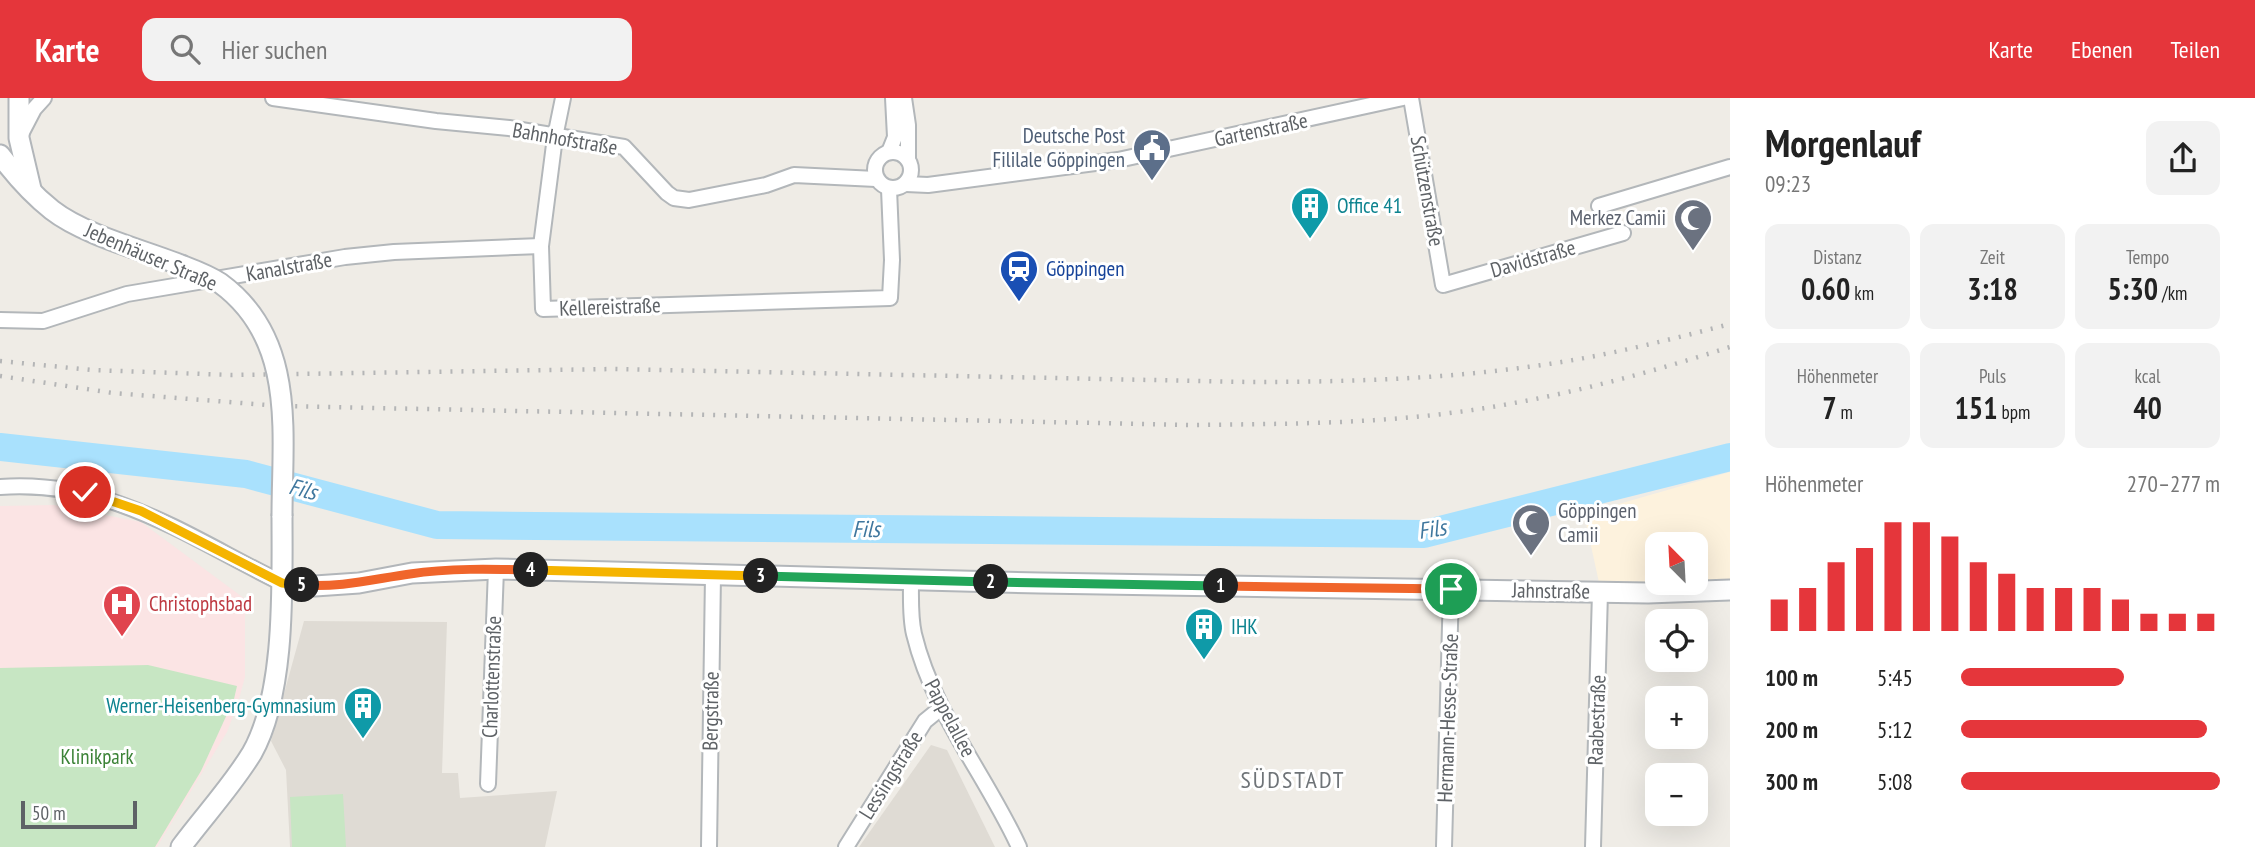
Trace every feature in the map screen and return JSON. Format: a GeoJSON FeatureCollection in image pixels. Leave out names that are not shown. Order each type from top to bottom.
{"type":"FeatureCollection","features":[{"type":"Feature","properties":{"kind":"main road"},"geometry":{"type":"LineString","coordinates":[[19,98],[19,138],[31,190]]}},
{"type":"Feature","properties":{"kind":"main road","name":"Jebenhäuser Straße"},"geometry":{"type":"LineString","coordinates":[[0,155],[52,211],[83,228],[218,282],[253,315],[272,351],[281,387],[282,583],[276,670],[270,711],[252,752],[181,847]]}},
{"type":"Feature","properties":{"kind":"main road","name":"Jahnstraße"},"geometry":{"type":"LineString","coordinates":[[282,583],[315,586],[412,573],[496,569],[911,580],[1600,592],[1730,590]]}},
{"type":"Feature","properties":{"kind":"street"},"geometry":{"type":"LineString","coordinates":[[19,138],[34,109],[44,98]]}},
{"type":"Feature","properties":{"kind":"street","name":"Bahnhofstraße"},"geometry":{"type":"LineString","coordinates":[[273,98],[436,121],[509,128],[624,147],[674,198],[689,200],[766,185],[794,175],[876,179]]}},
{"type":"Feature","properties":{"kind":"street","name":"Kellereistraße"},"geometry":{"type":"LineString","coordinates":[[563,98],[555,137],[541,246],[543,309],[890,298],[892,260],[889,188]]}},
{"type":"Feature","properties":{"kind":"street"},"geometry":{"type":"LineString","coordinates":[[889,152],[895,137],[893,98]]}},
{"type":"Feature","properties":{"kind":"street"},"geometry":{"type":"LineString","coordinates":[[904,98],[911,174],[906,184],[895,189],[876,179],[874,168],[879,158],[889,152],[899,153],[908,159]]}},
{"type":"Feature","properties":{"kind":"street","name":"Gartenstraße"},"geometry":{"type":"LineString","coordinates":[[906,184],[928,185],[1118,160],[1404,98]]}},
{"type":"Feature","properties":{"kind":"street","name":"Schützenstraße"},"geometry":{"type":"LineString","coordinates":[[1411,98],[1443,285]]}},
{"type":"Feature","properties":{"kind":"street"},"geometry":{"type":"LineString","coordinates":[[1599,206],[1730,167]]}},
{"type":"Feature","properties":{"kind":"street","name":"Davidstraße"},"geometry":{"type":"LineString","coordinates":[[1443,285],[1623,233]]}},
{"type":"Feature","properties":{"kind":"street","name":"Kanalstraße"},"geometry":{"type":"LineString","coordinates":[[0,320],[43,321],[127,295],[345,257],[394,252],[541,246]]}},
{"type":"Feature","properties":{"kind":"street"},"geometry":{"type":"LineString","coordinates":[[0,488],[51,487],[85,492],[111,500],[141,511],[282,583]]}},
{"type":"Feature","properties":{"kind":"street","name":"Charlottenstraße"},"geometry":{"type":"LineString","coordinates":[[488,784],[496,569]]}},
{"type":"Feature","properties":{"kind":"street","name":"Bergstraße"},"geometry":{"type":"LineString","coordinates":[[709,847],[713,575]]}},
{"type":"Feature","properties":{"kind":"street","name":"Pappelallee"},"geometry":{"type":"LineString","coordinates":[[911,580],[914,632],[924,667],[941,708],[1019,847]]}},
{"type":"Feature","properties":{"kind":"street","name":"Hermann-Hesse-Straße"},"geometry":{"type":"LineString","coordinates":[[1444,847],[1451,589]]}},
{"type":"Feature","properties":{"kind":"street","name":"Raabestraße"},"geometry":{"type":"LineString","coordinates":[[1593,847],[1600,592]]}},
{"type":"Feature","properties":{"kind":"street","name":"Lessingstraße"},"geometry":{"type":"LineString","coordinates":[[846,847],[925,721],[941,708]]}},
{"type":"Feature","properties":{"kind":"shaded area"},"geometry":{"type":"Polygon","coordinates":[[[1730,472],[1730,581],[1708,582],[1708,532],[1645,532],[1645,585],[1600,587],[1584,514],[1730,472]]]}},
{"type":"Feature","properties":{"kind":"shaded area","name":"Christophsbad"},"geometry":{"type":"Polygon","coordinates":[[[54,505],[141,522],[245,599],[245,677],[237,706],[227,732],[157,847],[0,847],[0,506],[54,505]]]}},
{"type":"Feature","properties":{"kind":"shaded area"},"geometry":{"type":"Polygon","coordinates":[[[304,621],[447,622],[442,773],[458,773],[460,798],[557,791],[545,847],[290,847],[286,770],[271,741],[304,621]]]}},
{"type":"Feature","properties":{"kind":"shaded area"},"geometry":{"type":"Polygon","coordinates":[[[931,745],[947,750],[995,847],[859,847],[931,745]]]}},
{"type":"Feature","properties":{"kind":"green space","name":"Klinikpark"},"geometry":{"type":"Polygon","coordinates":[[[148,665],[237,686],[234,699],[201,771],[155,847],[0,847],[0,668],[148,665]]]}},
{"type":"Feature","properties":{"kind":"green space"},"geometry":{"type":"Polygon","coordinates":[[[343,794],[346,847],[292,847],[290,797],[343,794]]]}},
{"type":"Feature","properties":{"kind":"waterway","name":"Fils"},"geometry":{"type":"LineString","coordinates":[[0,447],[246,474],[437,525],[1424,534],[1730,457]]}},
{"type":"Feature","properties":{"kind":"railway"},"geometry":{"type":"LineString","coordinates":[[0,361],[92,370],[232,375],[613,369],[1249,382],[1335,381],[1463,374],[1548,364],[1625,350],[1730,324]]}},
{"type":"Feature","properties":{"kind":"railway"},"geometry":{"type":"LineString","coordinates":[[0,376],[113,393],[280,406],[1191,425],[1275,424],[1386,419],[1494,406],[1574,391],[1730,347]]}},
{"type":"Feature","properties":{"kind":"place","name":"Deutsche Post Fililale Göppingen"},"geometry":{"type":"Point","coordinates":[1152,182]}},
{"type":"Feature","properties":{"kind":"place","name":"Office 41"},"geometry":{"type":"Point","coordinates":[1310,240]}},
{"type":"Feature","properties":{"kind":"place","name":"Merkez Camii"},"geometry":{"type":"Point","coordinates":[1693,252]}},
{"type":"Feature","properties":{"kind":"place","name":"Göppingen"},"geometry":{"type":"Point","coordinates":[1019,303]}},
{"type":"Feature","properties":{"kind":"place","name":"Göppingen Camii"},"geometry":{"type":"Point","coordinates":[1531,557]}},
{"type":"Feature","properties":{"kind":"place","name":"Christophsbad"},"geometry":{"type":"Point","coordinates":[122,638]}},
{"type":"Feature","properties":{"kind":"place","name":"IHK"},"geometry":{"type":"Point","coordinates":[1204,661]}},
{"type":"Feature","properties":{"kind":"place","name":"Werner-Heisenberg-Gymnasium"},"geometry":{"type":"Point","coordinates":[363,740]}},
{"type":"Feature","properties":{"kind":"district","name":"SÜDSTADT"},"geometry":{"type":"Point","coordinates":[1293,780]}},
{"type":"Feature","properties":{"kind":"route"},"geometry":{"type":"LineString","coordinates":[[85,492],[141,511],[282,583],[300,585],[359,583],[412,573],[496,569],[1040,583],[1451,589]]}}]}
